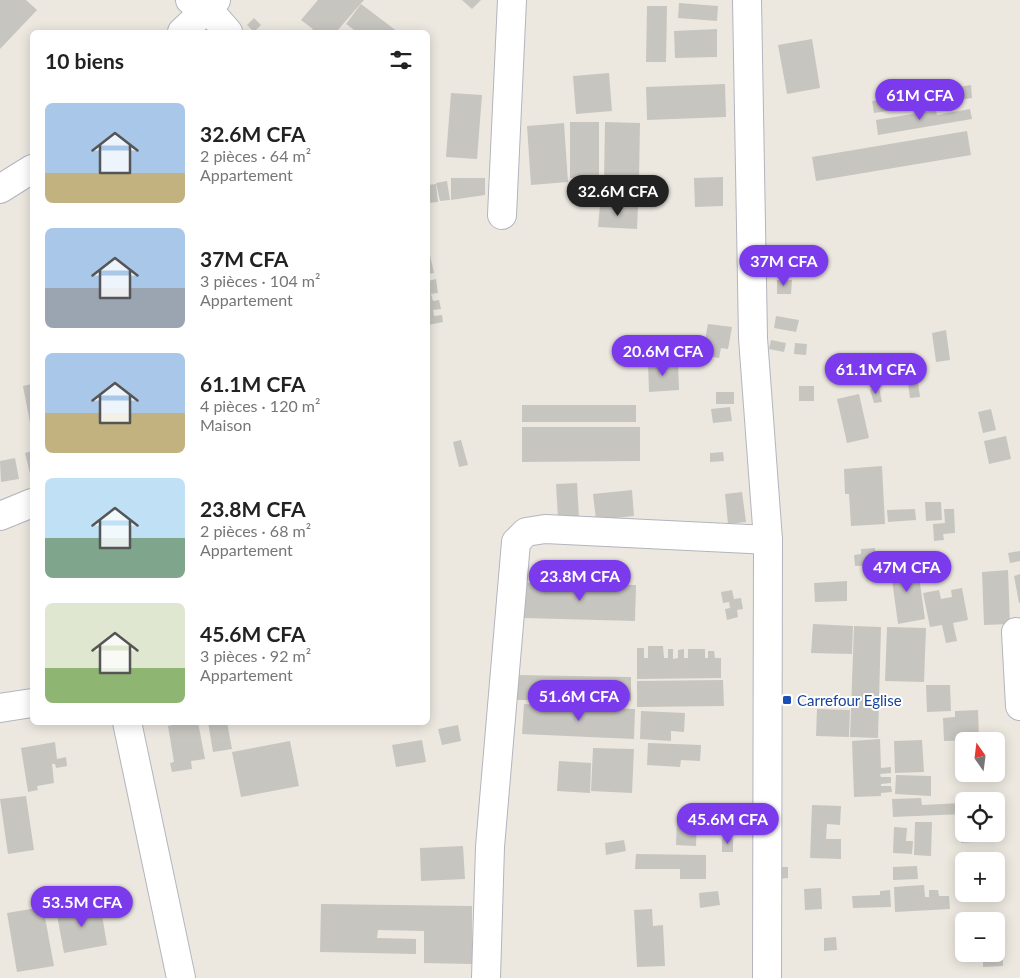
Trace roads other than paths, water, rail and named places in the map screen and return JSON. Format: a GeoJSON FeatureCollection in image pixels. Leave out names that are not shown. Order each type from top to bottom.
{"type":"FeatureCollection","features":[{"type":"Feature","properties":{"kind":"street"},"geometry":{"type":"LineString","coordinates":[[502,216],[512,0]]}},
{"type":"Feature","properties":{"kind":"street"},"geometry":{"type":"LineString","coordinates":[[747,0],[753,338],[768,540],[768,978]]}},
{"type":"Feature","properties":{"kind":"street"},"geometry":{"type":"LineString","coordinates":[[184,30],[205,3],[226,30]]}},
{"type":"Feature","properties":{"kind":"street"},"geometry":{"type":"LineString","coordinates":[[0,189],[30,174]]}},
{"type":"Feature","properties":{"kind":"street"},"geometry":{"type":"LineString","coordinates":[[0,516],[30,504]]}},
{"type":"Feature","properties":{"kind":"street"},"geometry":{"type":"LineString","coordinates":[[486,978],[490,847],[516,542],[526,532],[545,528],[768,540]]}},
{"type":"Feature","properties":{"kind":"street"},"geometry":{"type":"LineString","coordinates":[[1016,632],[1020,706]]}},
{"type":"Feature","properties":{"kind":"street"},"geometry":{"type":"LineString","coordinates":[[0,708],[30,703]]}},
{"type":"Feature","properties":{"kind":"street"},"geometry":{"type":"LineString","coordinates":[[128,725],[181,978]]}},
{"type":"Feature","properties":{"kind":"place","name":"Carrefour Eglise"},"geometry":{"type":"Point","coordinates":[787,700]}}]}
